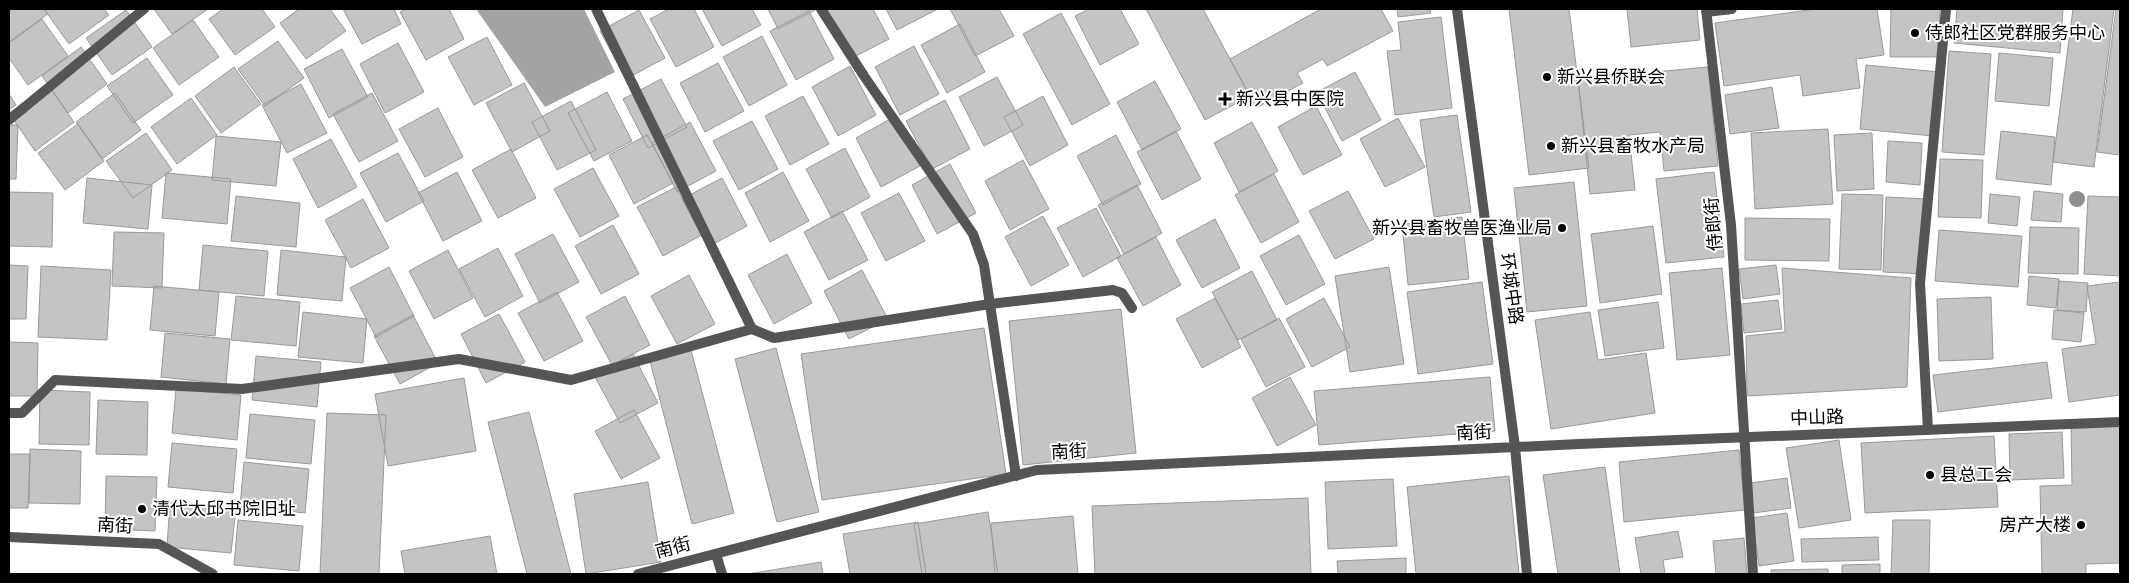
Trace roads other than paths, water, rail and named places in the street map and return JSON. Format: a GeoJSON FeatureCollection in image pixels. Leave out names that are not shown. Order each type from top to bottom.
{"type":"FeatureCollection","features":[{"type":"Feature","properties":{"kind":"street"},"geometry":{"type":"LineString","coordinates":[[9,120],[144,9]]}},
{"type":"Feature","properties":{"kind":"street"},"geometry":{"type":"LineString","coordinates":[[596,9],[752,329]]}},
{"type":"Feature","properties":{"kind":"street"},"geometry":{"type":"LineString","coordinates":[[821,9],[864,76],[973,234],[984,265],[1016,476]]}},
{"type":"Feature","properties":{"kind":"street","name":"环城中路"},"geometry":{"type":"LineString","coordinates":[[1457,9],[1515,447],[1527,574]]}},
{"type":"Feature","properties":{"kind":"street"},"geometry":{"type":"LineString","coordinates":[[1706,10],[1732,9]]}},
{"type":"Feature","properties":{"kind":"street"},"geometry":{"type":"LineString","coordinates":[[1928,430],[1920,283],[1946,9]]}},
{"type":"Feature","properties":{"kind":"street","name":"侍郎街"},"geometry":{"type":"LineString","coordinates":[[1706,10],[1731,225],[1754,574]]}},
{"type":"Feature","properties":{"kind":"street"},"geometry":{"type":"LineString","coordinates":[[9,413],[22,413],[55,380],[242,389],[459,359],[571,380],[752,329],[774,338],[990,304],[1113,290],[1122,293],[1132,308]]}},
{"type":"Feature","properties":{"kind":"street","name":"中山路"},"geometry":{"type":"LineString","coordinates":[[1515,447],[2120,422]]}},
{"type":"Feature","properties":{"kind":"street","name":"南街"},"geometry":{"type":"LineString","coordinates":[[638,574],[1037,470],[1515,447]]}},
{"type":"Feature","properties":{"kind":"street","name":"南街"},"geometry":{"type":"LineString","coordinates":[[9,537],[159,544],[213,574]]}},
{"type":"Feature","properties":{"kind":"street"},"geometry":{"type":"LineString","coordinates":[[716,554],[722,574]]}},
{"type":"Feature","properties":{"kind":"place","name":"侍郎社区党群服务中心"},"geometry":{"type":"Point","coordinates":[1915,33]}},
{"type":"Feature","properties":{"kind":"place","name":"新兴县侨联会"},"geometry":{"type":"Point","coordinates":[1547,77]}},
{"type":"Feature","properties":{"kind":"place","name":"新兴县中医院"},"geometry":{"type":"Point","coordinates":[1225,99]}},
{"type":"Feature","properties":{"kind":"place","name":"新兴县畜牧水产局"},"geometry":{"type":"Point","coordinates":[1551,146]}},
{"type":"Feature","properties":{"kind":"place","name":"新兴县畜牧兽医渔业局"},"geometry":{"type":"Point","coordinates":[1562,228]}},
{"type":"Feature","properties":{"kind":"place","name":"县总工会"},"geometry":{"type":"Point","coordinates":[1930,475]}},
{"type":"Feature","properties":{"kind":"place","name":"清代太邱书院旧址"},"geometry":{"type":"Point","coordinates":[142,509]}},
{"type":"Feature","properties":{"kind":"place","name":"房产大楼"},"geometry":{"type":"Point","coordinates":[2081,525]}}]}
